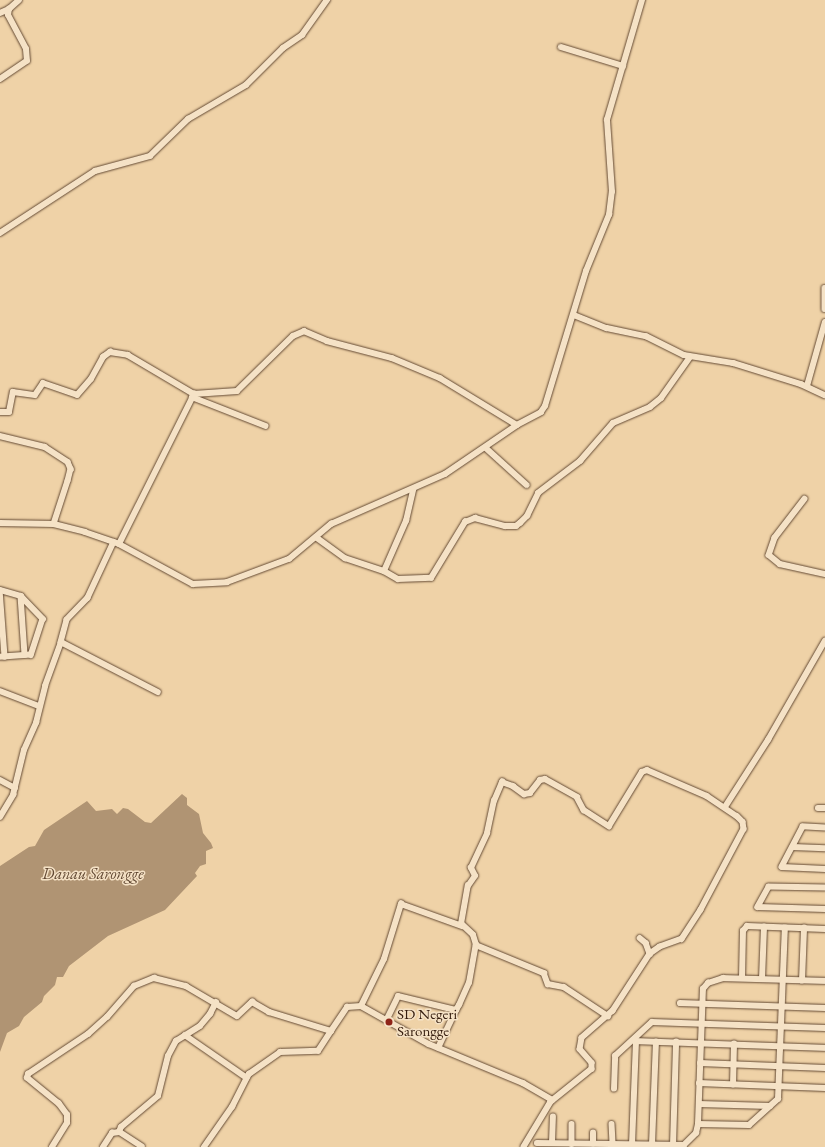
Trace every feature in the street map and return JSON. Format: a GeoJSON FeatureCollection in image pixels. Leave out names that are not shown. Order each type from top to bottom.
{"type":"FeatureCollection","features":[{"type":"Feature","properties":{"kind":"street"},"geometry":{"type":"LineString","coordinates":[[0,13],[9,9],[19,0]]}},
{"type":"Feature","properties":{"kind":"street"},"geometry":{"type":"LineString","coordinates":[[0,233],[95,171],[150,156],[188,119],[246,85],[283,48],[302,35],[327,0]]}},
{"type":"Feature","properties":{"kind":"street"},"geometry":{"type":"LineString","coordinates":[[0,523],[54,524],[116,543],[198,585],[227,582],[284,561],[341,519],[413,490],[486,448],[517,425],[536,416],[546,406],[586,271],[609,215],[612,192],[606,125],[616,83],[623,66],[642,0]]}},
{"type":"Feature","properties":{"kind":"street"},"geometry":{"type":"LineString","coordinates":[[0,79],[27,61],[28,55],[8,15],[9,9]]}},
{"type":"Feature","properties":{"kind":"street"},"geometry":{"type":"LineString","coordinates":[[561,47],[623,66]]}},
{"type":"Feature","properties":{"kind":"street"},"geometry":{"type":"LineString","coordinates":[[825,288],[825,309]]}},
{"type":"Feature","properties":{"kind":"street"},"geometry":{"type":"LineString","coordinates":[[574,315],[607,328],[646,336],[690,357],[733,362],[807,386],[825,395]]}},
{"type":"Feature","properties":{"kind":"street"},"geometry":{"type":"LineString","coordinates":[[807,386],[825,322]]}},
{"type":"Feature","properties":{"kind":"street"},"geometry":{"type":"LineString","coordinates":[[193,396],[237,391],[293,336],[304,331],[326,341],[392,358],[440,378],[517,425]]}},
{"type":"Feature","properties":{"kind":"street"},"geometry":{"type":"LineString","coordinates":[[0,412],[9,412],[13,392],[35,395],[44,383],[78,395],[91,379],[103,357],[110,352],[128,355],[193,396],[266,426]]}},
{"type":"Feature","properties":{"kind":"street"},"geometry":{"type":"LineString","coordinates":[[316,537],[345,558],[384,571],[401,580],[431,578],[468,519],[485,519],[505,526],[516,526],[527,516],[538,493],[580,461],[613,423],[650,407],[661,398],[690,357]]}},
{"type":"Feature","properties":{"kind":"street"},"geometry":{"type":"LineString","coordinates":[[0,817],[15,788],[24,750],[36,723],[39,706],[67,620],[88,598],[193,396]]}},
{"type":"Feature","properties":{"kind":"street"},"geometry":{"type":"LineString","coordinates":[[0,436],[45,447],[68,462],[71,469],[54,524]]}},
{"type":"Feature","properties":{"kind":"street"},"geometry":{"type":"LineString","coordinates":[[486,448],[527,485]]}},
{"type":"Feature","properties":{"kind":"street"},"geometry":{"type":"LineString","coordinates":[[384,571],[406,521],[413,490]]}},
{"type":"Feature","properties":{"kind":"street"},"geometry":{"type":"LineString","coordinates":[[805,499],[775,538],[769,555],[780,564],[825,574]]}},
{"type":"Feature","properties":{"kind":"street"},"geometry":{"type":"LineString","coordinates":[[0,590],[21,596],[43,619],[31,655],[2,657],[0,590]]}},
{"type":"Feature","properties":{"kind":"street"},"geometry":{"type":"LineString","coordinates":[[21,596],[25,655]]}},
{"type":"Feature","properties":{"kind":"street"},"geometry":{"type":"LineString","coordinates":[[725,807],[768,740],[825,641]]}},
{"type":"Feature","properties":{"kind":"street"},"geometry":{"type":"LineString","coordinates":[[61,642],[158,692]]}},
{"type":"Feature","properties":{"kind":"street"},"geometry":{"type":"LineString","coordinates":[[0,691],[39,706]]}},
{"type":"Feature","properties":{"kind":"street"},"geometry":{"type":"LineString","coordinates":[[462,926],[468,886],[475,876],[471,868],[487,833],[494,801],[502,782],[513,786],[524,794],[530,793],[540,780],[545,779],[577,797],[584,810],[606,826],[612,824],[642,772],[647,770],[707,796],[725,807],[744,826],[735,849],[682,939],[660,947],[650,954],[608,1016],[581,1041],[580,1049],[592,1062],[592,1069],[553,1100],[524,1147]]}},
{"type":"Feature","properties":{"kind":"street"},"geometry":{"type":"LineString","coordinates":[[0,780],[15,788]]}},
{"type":"Feature","properties":{"kind":"street"},"geometry":{"type":"LineString","coordinates":[[818,808],[825,808]]}},
{"type":"Feature","properties":{"kind":"street"},"geometry":{"type":"LineString","coordinates":[[825,828],[803,827],[782,867],[825,868]]}},
{"type":"Feature","properties":{"kind":"street"},"geometry":{"type":"LineString","coordinates":[[793,847],[825,848]]}},
{"type":"Feature","properties":{"kind":"street"},"geometry":{"type":"LineString","coordinates":[[825,888],[769,887],[758,907],[825,909]]}},
{"type":"Feature","properties":{"kind":"street"},"geometry":{"type":"LineString","coordinates":[[361,1006],[384,959],[401,904],[462,926],[473,935],[476,945],[469,983],[438,1048]]}},
{"type":"Feature","properties":{"kind":"street"},"geometry":{"type":"LineString","coordinates":[[742,978],[743,931],[747,926],[825,929]]}},
{"type":"Feature","properties":{"kind":"street"},"geometry":{"type":"LineString","coordinates":[[762,979],[764,927]]}},
{"type":"Feature","properties":{"kind":"street"},"geometry":{"type":"LineString","coordinates":[[698,1124],[745,1126],[753,1123],[778,1099],[785,928]]}},
{"type":"Feature","properties":{"kind":"street"},"geometry":{"type":"LineString","coordinates":[[802,981],[804,928]]}},
{"type":"Feature","properties":{"kind":"street"},"geometry":{"type":"LineString","coordinates":[[640,938],[646,943],[650,954]]}},
{"type":"Feature","properties":{"kind":"street"},"geometry":{"type":"LineString","coordinates":[[476,945],[544,973],[548,984],[564,987],[608,1016]]}},
{"type":"Feature","properties":{"kind":"street"},"geometry":{"type":"LineString","coordinates":[[61,1147],[53,1145],[67,1123],[67,1115],[58,1104],[27,1078],[32,1070],[88,1034],[107,1017],[129,991],[142,981],[154,978],[170,980],[216,1002],[237,1016],[252,1002],[269,1012],[331,1031]]}},
{"type":"Feature","properties":{"kind":"street"},"geometry":{"type":"LineString","coordinates":[[537,1143],[652,1146],[684,1145],[691,1140],[698,1124],[703,989],[708,983],[723,978],[825,981]]}},
{"type":"Feature","properties":{"kind":"street"},"geometry":{"type":"LineString","coordinates":[[387,1019],[398,996],[456,1010]]}},
{"type":"Feature","properties":{"kind":"street"},"geometry":{"type":"LineString","coordinates":[[119,1132],[122,1124],[158,1096],[162,1086],[168,1056],[176,1041],[206,1020],[216,1002]]}},
{"type":"Feature","properties":{"kind":"street"},"geometry":{"type":"LineString","coordinates":[[680,1003],[825,1008]]}},
{"type":"Feature","properties":{"kind":"street"},"geometry":{"type":"LineString","coordinates":[[204,1147],[232,1107],[247,1078],[280,1052],[318,1051],[348,1007],[361,1006],[438,1048],[522,1083],[553,1100]]}},
{"type":"Feature","properties":{"kind":"street"},"geometry":{"type":"LineString","coordinates":[[614,1089],[615,1056],[652,1022],[825,1028]]}},
{"type":"Feature","properties":{"kind":"street"},"geometry":{"type":"LineString","coordinates":[[184,1035],[247,1078]]}},
{"type":"Feature","properties":{"kind":"street"},"geometry":{"type":"LineString","coordinates":[[632,1145],[636,1041],[779,1046]]}},
{"type":"Feature","properties":{"kind":"street"},"geometry":{"type":"LineString","coordinates":[[652,1146],[656,1042]]}},
{"type":"Feature","properties":{"kind":"street"},"geometry":{"type":"LineString","coordinates":[[673,1146],[676,1042]]}},
{"type":"Feature","properties":{"kind":"street"},"geometry":{"type":"LineString","coordinates":[[700,1043],[825,1048]]}},
{"type":"Feature","properties":{"kind":"street"},"geometry":{"type":"LineString","coordinates":[[732,1085],[734,1044]]}},
{"type":"Feature","properties":{"kind":"street"},"geometry":{"type":"LineString","coordinates":[[700,1063],[825,1068]]}},
{"type":"Feature","properties":{"kind":"street"},"geometry":{"type":"LineString","coordinates":[[699,1083],[825,1088]]}},
{"type":"Feature","properties":{"kind":"street"},"geometry":{"type":"LineString","coordinates":[[699,1104],[770,1106]]}},
{"type":"Feature","properties":{"kind":"street"},"geometry":{"type":"LineString","coordinates":[[552,1143],[553,1117]]}},
{"type":"Feature","properties":{"kind":"street"},"geometry":{"type":"LineString","coordinates":[[572,1124],[572,1144]]}},
{"type":"Feature","properties":{"kind":"street"},"geometry":{"type":"LineString","coordinates":[[612,1124],[613,1145]]}},
{"type":"Feature","properties":{"kind":"street"},"geometry":{"type":"LineString","coordinates":[[104,1147],[112,1133],[119,1132],[142,1147]]}},
{"type":"Feature","properties":{"kind":"street"},"geometry":{"type":"LineString","coordinates":[[593,1133],[593,1144]]}},
{"type":"Feature","properties":{"kind":"water","name":"Danau Sarongge"},"geometry":{"type":"Polygon","coordinates":[[[182,794],[187,798],[187,805],[199,814],[203,833],[213,848],[206,851],[206,864],[200,866],[195,873],[197,876],[165,910],[108,936],[69,966],[63,977],[57,977],[55,985],[44,996],[42,1002],[24,1017],[19,1026],[7,1033],[0,1052],[0,866],[29,847],[35,846],[44,830],[87,801],[96,811],[112,809],[117,814],[123,808],[128,809],[145,822],[151,823],[182,794]]]}},
{"type":"Feature","properties":{"kind":"place","name":"SD Negeri Sarongge"},"geometry":{"type":"Point","coordinates":[389,1022]}}]}
